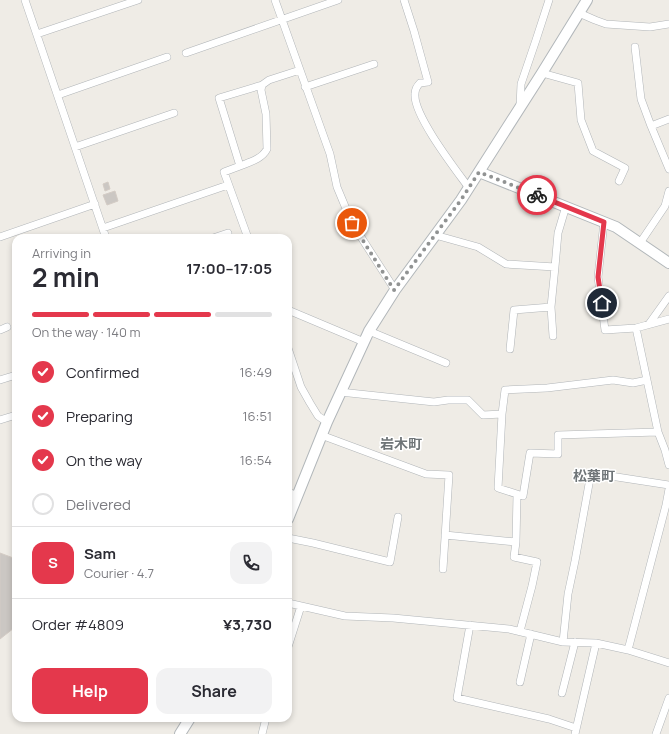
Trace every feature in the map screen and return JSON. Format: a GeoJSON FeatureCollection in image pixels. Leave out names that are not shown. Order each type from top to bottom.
{"type":"FeatureCollection","features":[{"type":"Feature","properties":{"kind":"street"},"geometry":{"type":"LineString","coordinates":[[25,0],[105,234]]}},
{"type":"Feature","properties":{"kind":"street"},"geometry":{"type":"LineString","coordinates":[[37,34],[138,0]]}},
{"type":"Feature","properties":{"kind":"street"},"geometry":{"type":"LineString","coordinates":[[275,0],[330,154],[337,187],[352,223],[394,290]]}},
{"type":"Feature","properties":{"kind":"street"},"geometry":{"type":"LineString","coordinates":[[186,53],[338,0]]}},
{"type":"Feature","properties":{"kind":"street"},"geometry":{"type":"LineString","coordinates":[[404,0],[428,82],[420,83],[416,88],[416,103],[430,133],[469,188]]}},
{"type":"Feature","properties":{"kind":"street"},"geometry":{"type":"LineString","coordinates":[[520,108],[521,84],[549,0]]}},
{"type":"Feature","properties":{"kind":"street"},"geometry":{"type":"LineString","coordinates":[[292,494],[321,436],[369,330],[394,290],[469,188],[587,0]]}},
{"type":"Feature","properties":{"kind":"street"},"geometry":{"type":"LineString","coordinates":[[578,13],[606,24],[650,27],[669,24]]}},
{"type":"Feature","properties":{"kind":"street"},"geometry":{"type":"LineString","coordinates":[[635,47],[641,99],[669,168]]}},
{"type":"Feature","properties":{"kind":"street"},"geometry":{"type":"LineString","coordinates":[[58,95],[167,57]]}},
{"type":"Feature","properties":{"kind":"street"},"geometry":{"type":"LineString","coordinates":[[306,87],[374,64]]}},
{"type":"Feature","properties":{"kind":"street"},"geometry":{"type":"LineString","coordinates":[[240,166],[219,98],[300,70]]}},
{"type":"Feature","properties":{"kind":"street"},"geometry":{"type":"LineString","coordinates":[[542,73],[578,83],[581,120],[593,151],[625,168],[619,181]]}},
{"type":"Feature","properties":{"kind":"street"},"geometry":{"type":"LineString","coordinates":[[246,234],[224,172],[260,158],[267,149],[266,114],[261,90],[262,84]]}},
{"type":"Feature","properties":{"kind":"street"},"geometry":{"type":"LineString","coordinates":[[75,147],[174,113]]}},
{"type":"Feature","properties":{"kind":"street"},"geometry":{"type":"LineString","coordinates":[[651,126],[669,118]]}},
{"type":"Feature","properties":{"kind":"street"},"geometry":{"type":"LineString","coordinates":[[479,172],[616,227],[669,263]]}},
{"type":"Feature","properties":{"kind":"street"},"geometry":{"type":"LineString","coordinates":[[103,228],[228,185]]}},
{"type":"Feature","properties":{"kind":"street"},"geometry":{"type":"LineString","coordinates":[[640,243],[665,206],[669,191]]}},
{"type":"Feature","properties":{"kind":"street"},"geometry":{"type":"LineString","coordinates":[[0,237],[95,204]]}},
{"type":"Feature","properties":{"kind":"street"},"geometry":{"type":"LineString","coordinates":[[553,336],[552,307],[558,233],[566,206]]}},
{"type":"Feature","properties":{"kind":"street"},"geometry":{"type":"LineString","coordinates":[[604,222],[598,277],[605,330],[636,328],[669,320]]}},
{"type":"Feature","properties":{"kind":"street"},"geometry":{"type":"LineString","coordinates":[[435,235],[478,247],[506,264],[555,267]]}},
{"type":"Feature","properties":{"kind":"street"},"geometry":{"type":"LineString","coordinates":[[649,324],[669,296]]}},
{"type":"Feature","properties":{"kind":"street"},"geometry":{"type":"LineString","coordinates":[[510,348],[514,310],[552,307]]}},
{"type":"Feature","properties":{"kind":"street"},"geometry":{"type":"LineString","coordinates":[[292,312],[364,342]]}},
{"type":"Feature","properties":{"kind":"street"},"geometry":{"type":"LineString","coordinates":[[636,328],[658,432],[669,466]]}},
{"type":"Feature","properties":{"kind":"street"},"geometry":{"type":"LineString","coordinates":[[369,330],[446,363]]}},
{"type":"Feature","properties":{"kind":"street"},"geometry":{"type":"LineString","coordinates":[[292,360],[301,386],[310,403],[318,416],[327,422]]}},
{"type":"Feature","properties":{"kind":"street"},"geometry":{"type":"LineString","coordinates":[[0,380],[12,376]]}},
{"type":"Feature","properties":{"kind":"street"},"geometry":{"type":"LineString","coordinates":[[647,380],[633,384],[613,380],[546,388],[505,390],[502,414],[498,488],[523,496],[530,453],[558,454],[558,435],[658,432]]}},
{"type":"Feature","properties":{"kind":"street"},"geometry":{"type":"LineString","coordinates":[[340,392],[434,402],[468,400],[483,416],[502,414]]}},
{"type":"Feature","properties":{"kind":"street"},"geometry":{"type":"LineString","coordinates":[[0,420],[12,416]]}},
{"type":"Feature","properties":{"kind":"street"},"geometry":{"type":"LineString","coordinates":[[321,436],[426,474],[449,475],[443,569]]}},
{"type":"Feature","properties":{"kind":"street"},"geometry":{"type":"LineString","coordinates":[[563,642],[568,594],[591,473],[669,485]]}},
{"type":"Feature","properties":{"kind":"street"},"geometry":{"type":"LineString","coordinates":[[628,650],[669,490]]}},
{"type":"Feature","properties":{"kind":"street"},"geometry":{"type":"LineString","coordinates":[[517,495],[516,542],[514,557],[537,562],[520,631]]}},
{"type":"Feature","properties":{"kind":"street"},"geometry":{"type":"LineString","coordinates":[[292,539],[390,562],[398,517]]}},
{"type":"Feature","properties":{"kind":"street"},"geometry":{"type":"LineString","coordinates":[[445,535],[516,542]]}},
{"type":"Feature","properties":{"kind":"street"},"geometry":{"type":"LineString","coordinates":[[292,604],[345,616],[393,618],[509,629],[563,642],[596,643],[628,650],[669,663]]}},
{"type":"Feature","properties":{"kind":"street"},"geometry":{"type":"LineString","coordinates":[[292,635],[301,606]]}},
{"type":"Feature","properties":{"kind":"street"},"geometry":{"type":"LineString","coordinates":[[470,625],[457,698],[549,719],[575,731],[596,643]]}},
{"type":"Feature","properties":{"kind":"street"},"geometry":{"type":"LineString","coordinates":[[520,682],[531,634]]}},
{"type":"Feature","properties":{"kind":"street"},"geometry":{"type":"LineString","coordinates":[[562,693],[575,642]]}},
{"type":"Feature","properties":{"kind":"street"},"geometry":{"type":"LineString","coordinates":[[656,734],[669,698]]}},
{"type":"Feature","properties":{"kind":"street"},"geometry":{"type":"LineString","coordinates":[[180,734],[188,722]]}},
{"type":"Feature","properties":{"kind":"street"},"geometry":{"type":"LineString","coordinates":[[262,734],[265,722]]}},
{"type":"Feature","properties":{"kind":"building"},"geometry":{"type":"Polygon","coordinates":[[[108,182],[110,189],[105,191],[103,184],[108,182]]]}},
{"type":"Feature","properties":{"kind":"building"},"geometry":{"type":"Polygon","coordinates":[[[115,191],[118,201],[107,205],[103,195],[115,191]]]}},
{"type":"Feature","properties":{"kind":"building"},"geometry":{"type":"Polygon","coordinates":[[[0,553],[12,558],[12,630],[0,639],[0,553]]]}},
{"type":"Feature","properties":{"kind":"way so far"},"geometry":{"type":"LineString","coordinates":[[352,223],[394,290],[461,200],[479,172],[537,195]]}},
{"type":"Feature","properties":{"kind":"district","name":"岩木町"},"geometry":{"type":"Point","coordinates":[401,443]}},
{"type":"Feature","properties":{"kind":"district","name":"松葉町"},"geometry":{"type":"Point","coordinates":[594,475]}},
{"type":"Feature","properties":{"kind":"route"},"geometry":{"type":"LineString","coordinates":[[537,195],[604,222],[598,277],[602,303]]}}]}
